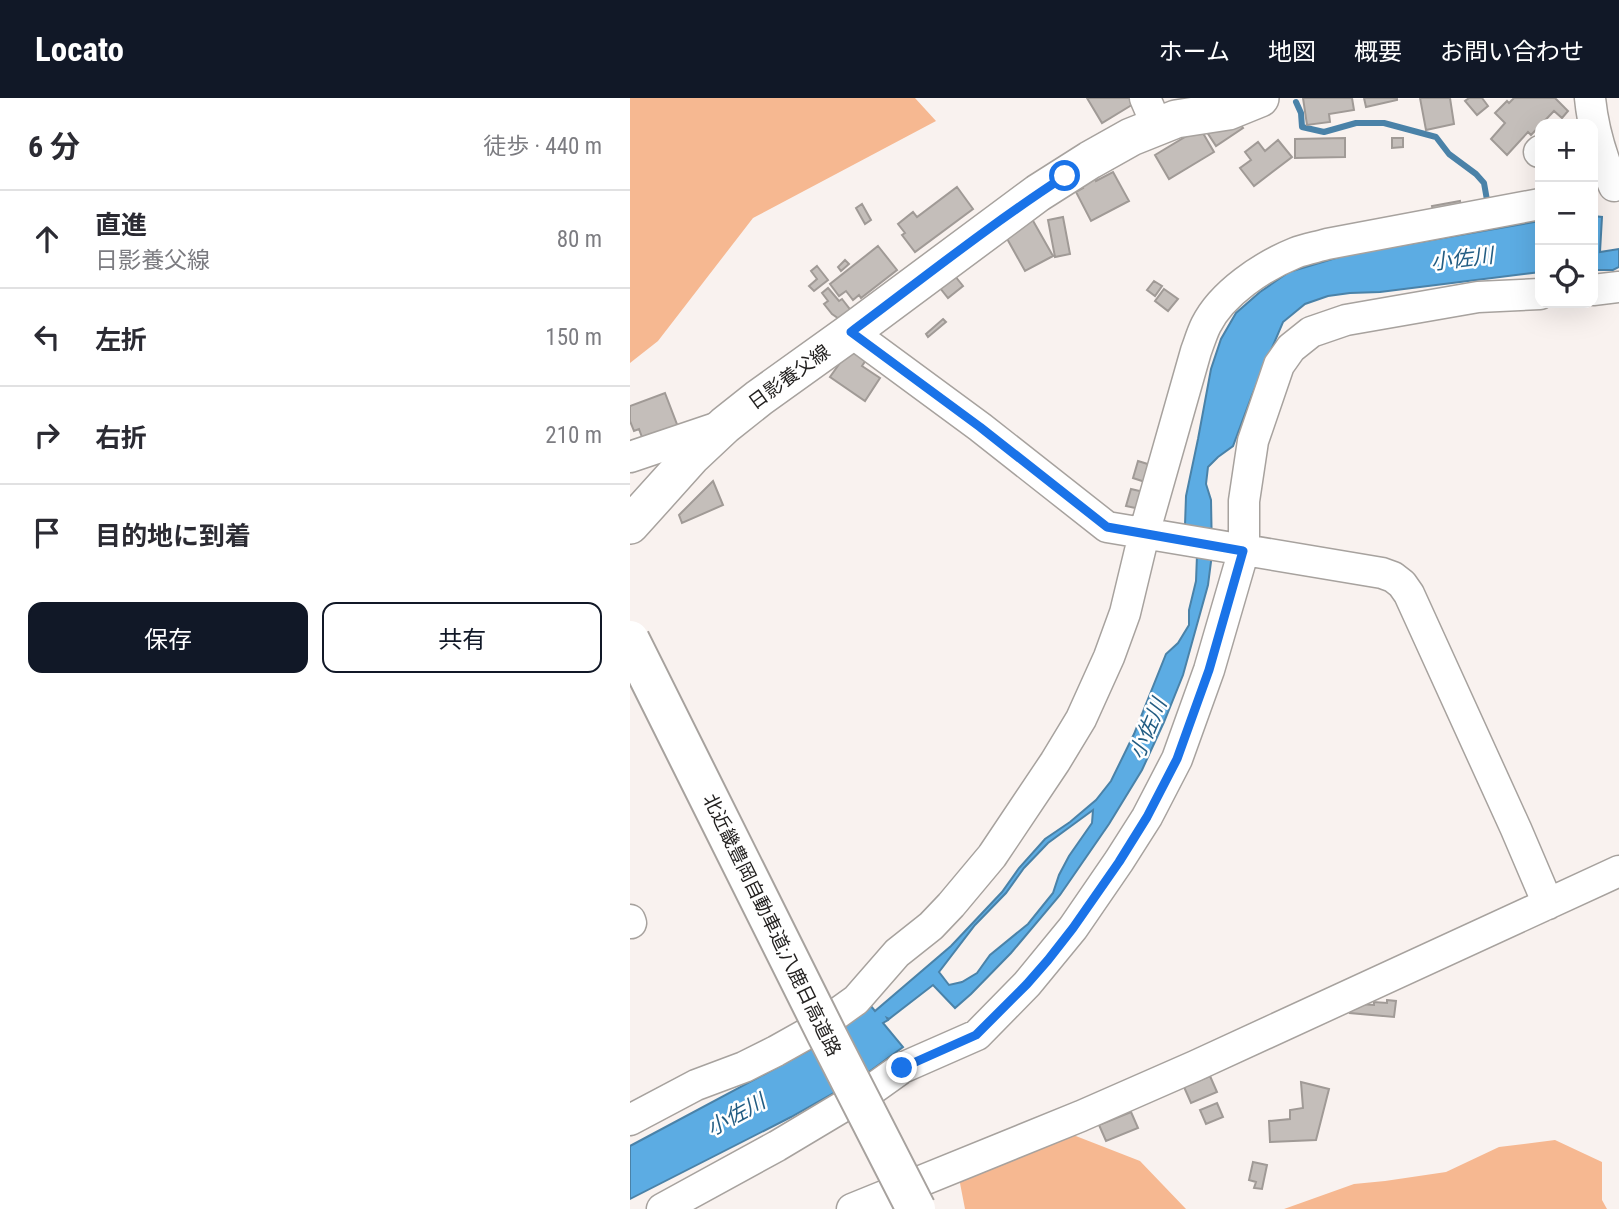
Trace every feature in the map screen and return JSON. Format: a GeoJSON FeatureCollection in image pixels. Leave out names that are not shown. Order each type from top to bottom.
{"type":"FeatureCollection","features":[{"type":"Feature","properties":{"kind":"highway","name":"北近畿豊岡自動車道;八鹿日高道路"},"geometry":{"type":"LineString","coordinates":[[630,640],[916,1209]]}},
{"type":"Feature","properties":{"kind":"main road","name":"日影養父線"},"geometry":{"type":"LineString","coordinates":[[630,525],[692,456],[759,398],[1038,193],[1131,136],[1151,112],[1176,119],[1228,111],[1260,98]]}},
{"type":"Feature","properties":{"kind":"street"},"geometry":{"type":"LineString","coordinates":[[1588,114],[1604,164],[1608,188]]}},
{"type":"Feature","properties":{"kind":"street"},"geometry":{"type":"LineString","coordinates":[[630,1119],[696,1085],[744,1067],[817,1028],[856,1000],[897,953],[931,926],[951,905],[992,856],[1081,719],[1109,657],[1149,534],[1196,351],[1206,325],[1231,293],[1261,270],[1296,253],[1327,244],[1535,205]]}},
{"type":"Feature","properties":{"kind":"street"},"geometry":{"type":"LineString","coordinates":[[1598,289],[1619,287]]}},
{"type":"Feature","properties":{"kind":"street"},"geometry":{"type":"LineString","coordinates":[[662,1209],[777,1146],[874,1088],[902,1068],[976,1035],[1027,984],[1081,918],[1119,862],[1177,759],[1209,670],[1241,550],[1244,501],[1253,441],[1279,365],[1290,348],[1311,332],[1346,320],[1478,297],[1535,294]]}},
{"type":"Feature","properties":{"kind":"street"},"geometry":{"type":"LineString","coordinates":[[851,332],[980,427],[1107,527],[1394,577],[1409,594],[1548,904]]}},
{"type":"Feature","properties":{"kind":"street"},"geometry":{"type":"LineString","coordinates":[[630,457],[725,425]]}},
{"type":"Feature","properties":{"kind":"street"},"geometry":{"type":"LineString","coordinates":[[852,1209],[1081,1116],[1195,1066],[1619,871]]}},
{"type":"Feature","properties":{"kind":"shaded area"},"geometry":{"type":"Polygon","coordinates":[[[630,98],[915,98],[936,121],[753,218],[658,341],[630,363],[630,98]]]}},
{"type":"Feature","properties":{"kind":"shaded area"},"geometry":{"type":"Polygon","coordinates":[[[1063,1131],[1140,1161],[1186,1209],[965,1209],[959,1178],[1063,1131]]]}},
{"type":"Feature","properties":{"kind":"shaded area"},"geometry":{"type":"Polygon","coordinates":[[[1555,1140],[1602,1162],[1602,1200],[1607,1209],[1284,1209],[1354,1184],[1446,1172],[1499,1147],[1555,1140]]]}},
{"type":"Feature","properties":{"kind":"water"},"geometry":{"type":"Polygon","coordinates":[[[1598,217],[1602,217],[1600,252],[1619,249],[1619,267],[1613,270],[1598,270],[1598,217]]]}},
{"type":"Feature","properties":{"kind":"water","name":"小佐川"},"geometry":{"type":"Polygon","coordinates":[[[1535,222],[1535,273],[1328,296],[1305,304],[1283,322],[1233,446],[1208,467],[1206,484],[1211,500],[1212,554],[1208,585],[1183,675],[1142,770],[1060,895],[1011,953],[955,1008],[933,985],[887,1018],[883,1023],[903,1047],[862,1077],[791,1117],[630,1199],[630,1146],[821,1044],[870,1005],[875,1011],[951,946],[1002,892],[1045,839],[1096,800],[1111,781],[1134,734],[1166,654],[1178,643],[1189,625],[1197,555],[1185,525],[1186,496],[1211,369],[1221,339],[1236,313],[1289,272],[1346,255],[1535,222]],[[1093,810],[1048,843],[975,925],[939,972],[949,985],[962,982],[977,973],[990,955],[1028,924],[1053,893],[1069,856],[1092,823],[1093,810]]]}},
{"type":"Feature","properties":{"kind":"building"},"geometry":{"type":"Polygon","coordinates":[[[1087,98],[1132,98],[1135,103],[1102,123],[1087,98]]]}},
{"type":"Feature","properties":{"kind":"building"},"geometry":{"type":"Polygon","coordinates":[[[1303,98],[1352,98],[1354,110],[1329,114],[1330,122],[1307,125],[1303,98]]]}},
{"type":"Feature","properties":{"kind":"building"},"geometry":{"type":"Polygon","coordinates":[[[1364,98],[1397,98],[1397,100],[1366,107],[1364,98]]]}},
{"type":"Feature","properties":{"kind":"building"},"geometry":{"type":"Polygon","coordinates":[[[1420,98],[1450,98],[1454,124],[1426,130],[1420,98]]]}},
{"type":"Feature","properties":{"kind":"building"},"geometry":{"type":"Polygon","coordinates":[[[1469,98],[1482,98],[1488,106],[1477,115],[1465,101],[1469,98]]]}},
{"type":"Feature","properties":{"kind":"building"},"geometry":{"type":"Polygon","coordinates":[[[1514,98],[1555,98],[1568,111],[1562,118],[1554,111],[1546,119],[1535,119],[1535,131],[1531,135],[1528,132],[1507,155],[1491,139],[1505,123],[1495,113],[1507,101],[1509,103],[1514,98]]]}},
{"type":"Feature","properties":{"kind":"building"},"geometry":{"type":"Polygon","coordinates":[[[1237,120],[1243,128],[1216,146],[1205,129],[1237,120]]]}},
{"type":"Feature","properties":{"kind":"building"},"geometry":{"type":"Polygon","coordinates":[[[1200,128],[1214,152],[1169,179],[1155,155],[1200,128]]]}},
{"type":"Feature","properties":{"kind":"building"},"geometry":{"type":"Polygon","coordinates":[[[1345,138],[1345,157],[1295,158],[1295,139],[1345,138]]]}},
{"type":"Feature","properties":{"kind":"building"},"geometry":{"type":"Polygon","coordinates":[[[1392,138],[1403,138],[1403,147],[1392,148],[1392,138]]]}},
{"type":"Feature","properties":{"kind":"building"},"geometry":{"type":"Polygon","coordinates":[[[1278,140],[1292,157],[1254,186],[1240,168],[1251,160],[1245,152],[1258,142],[1265,151],[1278,140]]]}},
{"type":"Feature","properties":{"kind":"building"},"geometry":{"type":"Polygon","coordinates":[[[1113,172],[1129,201],[1091,221],[1076,192],[1083,188],[1081,184],[1095,178],[1096,181],[1113,172]]]}},
{"type":"Feature","properties":{"kind":"building"},"geometry":{"type":"Polygon","coordinates":[[[957,187],[973,209],[915,252],[902,235],[905,233],[898,224],[913,212],[917,217],[957,187]]]}},
{"type":"Feature","properties":{"kind":"building"},"geometry":{"type":"Polygon","coordinates":[[[1460,201],[1462,214],[1435,219],[1432,206],[1460,201]]]}},
{"type":"Feature","properties":{"kind":"building"},"geometry":{"type":"Polygon","coordinates":[[[862,204],[871,220],[865,224],[856,208],[862,204]]]}},
{"type":"Feature","properties":{"kind":"building"},"geometry":{"type":"Polygon","coordinates":[[[1063,217],[1070,254],[1055,257],[1048,220],[1063,217]]]}},
{"type":"Feature","properties":{"kind":"building"},"geometry":{"type":"Polygon","coordinates":[[[1032,219],[1053,256],[1025,271],[1005,235],[1032,219]]]}},
{"type":"Feature","properties":{"kind":"building"},"geometry":{"type":"Polygon","coordinates":[[[878,246],[897,270],[861,298],[859,295],[853,300],[846,291],[839,296],[830,284],[878,246]]]}},
{"type":"Feature","properties":{"kind":"building"},"geometry":{"type":"Polygon","coordinates":[[[845,260],[849,264],[841,271],[838,267],[845,260]]]}},
{"type":"Feature","properties":{"kind":"building"},"geometry":{"type":"Polygon","coordinates":[[[817,266],[828,280],[814,291],[809,286],[817,279],[811,271],[817,266]]]}},
{"type":"Feature","properties":{"kind":"building"},"geometry":{"type":"Polygon","coordinates":[[[951,271],[963,286],[948,298],[936,283],[951,271]]]}},
{"type":"Feature","properties":{"kind":"building"},"geometry":{"type":"Polygon","coordinates":[[[1154,281],[1162,286],[1155,296],[1147,290],[1154,281]]]}},
{"type":"Feature","properties":{"kind":"building"},"geometry":{"type":"Polygon","coordinates":[[[828,288],[839,301],[842,299],[852,312],[842,321],[824,304],[828,301],[822,293],[828,288]]]}},
{"type":"Feature","properties":{"kind":"building"},"geometry":{"type":"Polygon","coordinates":[[[1164,289],[1178,299],[1168,311],[1155,301],[1164,289]]]}},
{"type":"Feature","properties":{"kind":"building"},"geometry":{"type":"Polygon","coordinates":[[[943,319],[946,322],[928,337],[926,334],[943,319]]]}},
{"type":"Feature","properties":{"kind":"building"},"geometry":{"type":"Polygon","coordinates":[[[852,346],[868,357],[862,366],[880,378],[865,401],[830,377],[852,346]]]}},
{"type":"Feature","properties":{"kind":"building"},"geometry":{"type":"Polygon","coordinates":[[[665,393],[678,427],[643,440],[639,429],[634,431],[630,421],[630,406],[665,393]]]}},
{"type":"Feature","properties":{"kind":"building"},"geometry":{"type":"Polygon","coordinates":[[[1138,461],[1154,466],[1148,483],[1133,478],[1138,461]]]}},
{"type":"Feature","properties":{"kind":"building"},"geometry":{"type":"Polygon","coordinates":[[[713,481],[723,505],[682,523],[679,515],[713,481]]]}},
{"type":"Feature","properties":{"kind":"building"},"geometry":{"type":"Polygon","coordinates":[[[1131,489],[1144,492],[1140,509],[1126,506],[1131,489]]]}},
{"type":"Feature","properties":{"kind":"building"},"geometry":{"type":"Polygon","coordinates":[[[1387,1000],[1396,1001],[1394,1017],[1350,1013],[1351,1008],[1358,1008],[1359,1004],[1374,1005],[1374,1002],[1387,1003],[1387,1000]]]}},
{"type":"Feature","properties":{"kind":"building"},"geometry":{"type":"Polygon","coordinates":[[[1210,1076],[1217,1092],[1191,1103],[1184,1087],[1210,1076]]]}},
{"type":"Feature","properties":{"kind":"building"},"geometry":{"type":"Polygon","coordinates":[[[1301,1082],[1329,1089],[1316,1140],[1270,1142],[1269,1121],[1290,1119],[1290,1110],[1303,1108],[1301,1082]]]}},
{"type":"Feature","properties":{"kind":"building"},"geometry":{"type":"Polygon","coordinates":[[[1217,1103],[1223,1117],[1206,1124],[1200,1110],[1217,1103]]]}},
{"type":"Feature","properties":{"kind":"building"},"geometry":{"type":"Polygon","coordinates":[[[1131,1112],[1138,1128],[1106,1141],[1099,1125],[1131,1112]]]}},
{"type":"Feature","properties":{"kind":"building"},"geometry":{"type":"Polygon","coordinates":[[[1253,1162],[1267,1165],[1262,1189],[1254,1188],[1256,1182],[1249,1180],[1253,1162]]]}},
{"type":"Feature","properties":{"kind":"waterway"},"geometry":{"type":"LineString","coordinates":[[1296,102],[1301,113],[1302,127],[1324,132],[1356,123],[1384,123],[1436,137],[1449,154],[1484,183],[1487,200]]}},
{"type":"Feature","properties":{"kind":"route"},"geometry":{"type":"LineString","coordinates":[[902,1068],[976,1035],[1048,960],[1096,897],[1147,817],[1177,759],[1209,670],[1243,551],[1107,527],[980,427],[851,332],[1038,193],[1065,176]]}}]}
